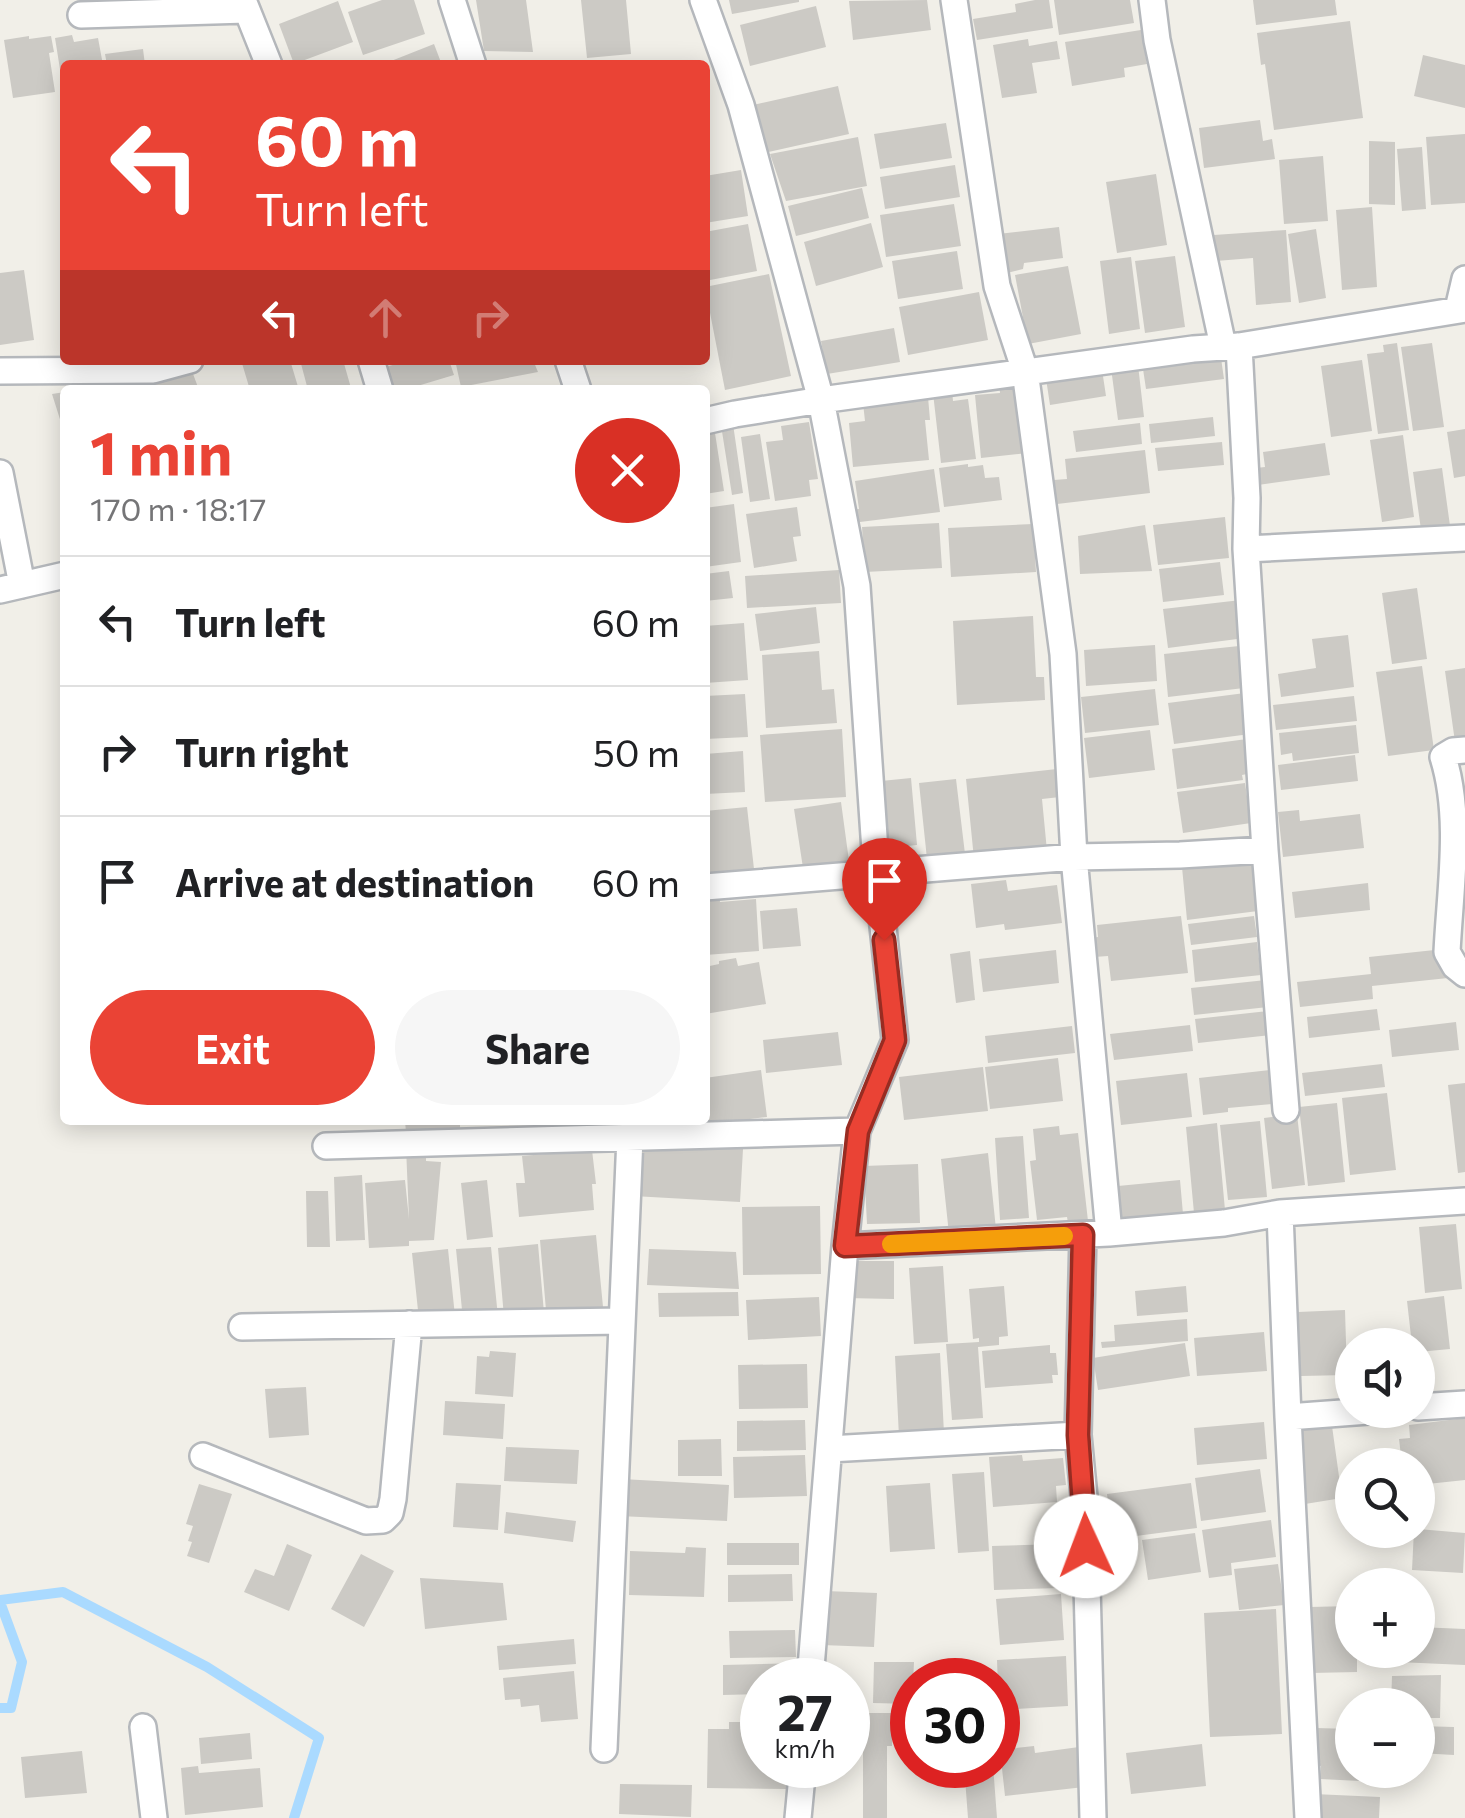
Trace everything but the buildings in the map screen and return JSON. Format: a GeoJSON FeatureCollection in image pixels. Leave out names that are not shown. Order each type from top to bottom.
{"type":"FeatureCollection","features":[{"type":"Feature","properties":{"kind":"street"},"geometry":{"type":"LineString","coordinates":[[452,0],[471,60]]}},
{"type":"Feature","properties":{"kind":"street"},"geometry":{"type":"LineString","coordinates":[[703,0],[740,104],[821,400],[857,586],[895,1040],[858,1131],[812,1658]]}},
{"type":"Feature","properties":{"kind":"street"},"geometry":{"type":"LineString","coordinates":[[954,0],[998,286],[1025,371],[1063,654],[1096,1234],[1078,1435],[1084,1507],[1093,1818]]}},
{"type":"Feature","properties":{"kind":"street"},"geometry":{"type":"LineString","coordinates":[[1152,0],[1156,40],[1231,346],[1247,498],[1246,548],[1264,850],[1286,1110]]}},
{"type":"Feature","properties":{"kind":"street"},"geometry":{"type":"LineString","coordinates":[[81,15],[244,5],[267,60]]}},
{"type":"Feature","properties":{"kind":"street"},"geometry":{"type":"LineString","coordinates":[[710,420],[821,400],[1231,346],[1462,309],[1465,280]]}},
{"type":"Feature","properties":{"kind":"street"},"geometry":{"type":"LineString","coordinates":[[0,371],[153,370],[172,365]]}},
{"type":"Feature","properties":{"kind":"street"},"geometry":{"type":"LineString","coordinates":[[0,473],[11,588],[60,575]]}},
{"type":"Feature","properties":{"kind":"street"},"geometry":{"type":"LineString","coordinates":[[1246,548],[1465,538]]}},
{"type":"Feature","properties":{"kind":"street"},"geometry":{"type":"LineString","coordinates":[[1465,750],[1443,756],[1454,810],[1448,952],[1455,966],[1465,974]]}},
{"type":"Feature","properties":{"kind":"street"},"geometry":{"type":"LineString","coordinates":[[710,887],[1074,857],[1264,850]]}},
{"type":"Feature","properties":{"kind":"street"},"geometry":{"type":"LineString","coordinates":[[326,1146],[508,1130],[630,1137],[680,1128],[858,1131]]}},
{"type":"Feature","properties":{"kind":"street"},"geometry":{"type":"LineString","coordinates":[[604,1749],[630,1137]]}},
{"type":"Feature","properties":{"kind":"street"},"geometry":{"type":"LineString","coordinates":[[845,1246],[1096,1234],[1224,1224],[1280,1213],[1465,1201]]}},
{"type":"Feature","properties":{"kind":"street"},"geometry":{"type":"LineString","coordinates":[[1280,1213],[1308,1818]]}},
{"type":"Feature","properties":{"kind":"street"},"geometry":{"type":"LineString","coordinates":[[242,1327],[622,1321]]}},
{"type":"Feature","properties":{"kind":"street"},"geometry":{"type":"LineString","coordinates":[[203,1456],[366,1520],[384,1520],[393,1499],[409,1324]]}},
{"type":"Feature","properties":{"kind":"street"},"geometry":{"type":"LineString","coordinates":[[1435,1406],[1465,1404]]}},
{"type":"Feature","properties":{"kind":"street"},"geometry":{"type":"LineString","coordinates":[[1288,1417],[1335,1414]]}},
{"type":"Feature","properties":{"kind":"street"},"geometry":{"type":"LineString","coordinates":[[829,1449],[1078,1435]]}},
{"type":"Feature","properties":{"kind":"street"},"geometry":{"type":"LineString","coordinates":[[143,1727],[154,1818]]}},
{"type":"Feature","properties":{"kind":"street"},"geometry":{"type":"LineString","coordinates":[[798,1818],[801,1788]]}},
{"type":"Feature","properties":{"kind":"waterway"},"geometry":{"type":"LineString","coordinates":[[0,1600],[63,1592],[207,1667],[319,1738],[294,1818]]}},
{"type":"Feature","properties":{"kind":"waterway"},"geometry":{"type":"LineString","coordinates":[[0,1602],[22,1662],[11,1708],[0,1708]]}},
{"type":"Feature","properties":{"kind":"slow traffic"},"geometry":{"type":"LineString","coordinates":[[891,1244],[1064,1236]]}},
{"type":"Feature","properties":{"kind":"route"},"geometry":{"type":"LineString","coordinates":[[884,940],[895,1040],[858,1131],[845,1246],[1083,1235],[1078,1435],[1086,1546]]}}]}
